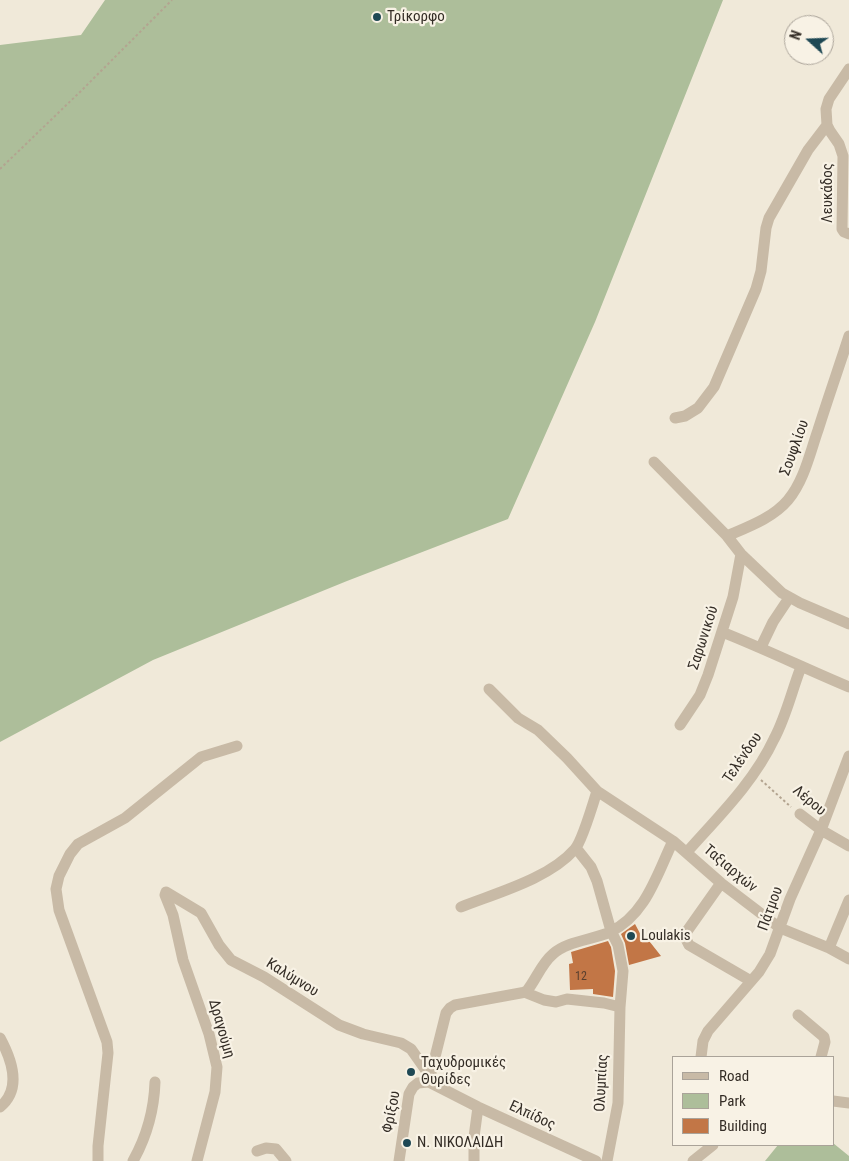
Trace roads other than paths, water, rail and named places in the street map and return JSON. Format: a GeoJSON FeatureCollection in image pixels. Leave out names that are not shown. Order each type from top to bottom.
{"type":"FeatureCollection","features":[{"type":"Feature","properties":{"kind":"street"},"geometry":{"type":"LineString","coordinates":[[675,418],[685,416],[698,408],[714,387],[762,271],[766,228],[769,218],[808,150],[828,125],[826,109],[829,99],[849,69]]}},
{"type":"Feature","properties":{"kind":"street","name":"Λευκάδος"},"geometry":{"type":"LineString","coordinates":[[828,125],[839,144],[843,156],[842,229],[849,234]]}},
{"type":"Feature","properties":{"kind":"street","name":"Σουφλίου"},"geometry":{"type":"LineString","coordinates":[[726,536],[772,514],[794,492],[814,443],[849,336]]}},
{"type":"Feature","properties":{"kind":"street"},"geometry":{"type":"LineString","coordinates":[[654,462],[726,536],[740,554],[789,598],[849,624]]}},
{"type":"Feature","properties":{"kind":"street","name":"Σαρωνικού"},"geometry":{"type":"LineString","coordinates":[[680,725],[700,695],[722,632],[736,583],[740,554]]}},
{"type":"Feature","properties":{"kind":"street"},"geometry":{"type":"LineString","coordinates":[[760,647],[773,622],[789,598]]}},
{"type":"Feature","properties":{"kind":"street"},"geometry":{"type":"LineString","coordinates":[[722,632],[849,687]]}},
{"type":"Feature","properties":{"kind":"street","name":"Τελένδου"},"geometry":{"type":"LineString","coordinates":[[687,852],[754,774],[775,739],[801,667]]}},
{"type":"Feature","properties":{"kind":"street","name":"Ταξιαρχών"},"geometry":{"type":"LineString","coordinates":[[489,689],[518,718],[538,730],[597,791],[673,841],[721,883],[780,928],[829,948],[849,959]]}},
{"type":"Feature","properties":{"kind":"street"},"geometry":{"type":"LineString","coordinates":[[98,1161],[108,1052],[107,1042],[59,910],[56,889],[59,876],[70,854],[78,844],[125,818],[201,757],[237,746]]}},
{"type":"Feature","properties":{"kind":"street","name":"Πάτμου"},"geometry":{"type":"LineString","coordinates":[[701,1056],[703,1041],[708,1030],[765,963],[790,899],[821,830],[849,756]]}},
{"type":"Feature","properties":{"kind":"street"},"geometry":{"type":"LineString","coordinates":[[461,907],[539,875],[564,859],[576,848],[597,791]]}},
{"type":"Feature","properties":{"kind":"street","name":"Λέρου"},"geometry":{"type":"LineString","coordinates":[[800,814],[821,830],[849,846]]}},
{"type":"Feature","properties":{"kind":"street"},"geometry":{"type":"LineString","coordinates":[[430,1079],[446,1013],[450,1008],[455,1005],[524,992],[530,987],[548,958],[560,948],[611,932],[631,918],[645,901],[673,841]]}},
{"type":"Feature","properties":{"kind":"street","name":"Ολυμπίας"},"geometry":{"type":"LineString","coordinates":[[576,848],[591,867],[597,881],[611,932],[618,945],[623,971],[620,1007],[618,1103],[607,1161]]}},
{"type":"Feature","properties":{"kind":"street"},"geometry":{"type":"LineString","coordinates":[[721,883],[685,934],[686,939],[689,945],[751,981]]}},
{"type":"Feature","properties":{"kind":"street","name":"Καλύμνου"},"geometry":{"type":"LineString","coordinates":[[169,907],[166,892],[201,913],[219,945],[231,960],[264,977],[296,999],[339,1024],[363,1034],[401,1043],[411,1049],[430,1079]]}},
{"type":"Feature","properties":{"kind":"street"},"geometry":{"type":"LineString","coordinates":[[829,948],[849,900]]}},
{"type":"Feature","properties":{"kind":"street","name":"Δραγούμη"},"geometry":{"type":"LineString","coordinates":[[169,907],[183,960],[209,1034],[217,1068],[215,1092],[197,1161]]}},
{"type":"Feature","properties":{"kind":"street"},"geometry":{"type":"LineString","coordinates":[[524,992],[544,1000],[556,1002],[567,999],[604,1003],[620,1007]]}},
{"type":"Feature","properties":{"kind":"street"},"geometry":{"type":"LineString","coordinates":[[798,1015],[824,1037],[825,1042],[821,1056]]}},
{"type":"Feature","properties":{"kind":"street"},"geometry":{"type":"LineString","coordinates":[[0,1038],[6,1049],[12,1070],[13,1091],[6,1102],[0,1107]]}},
{"type":"Feature","properties":{"kind":"street","name":"Ελπίδος"},"geometry":{"type":"LineString","coordinates":[[430,1079],[478,1107],[596,1161]]}},
{"type":"Feature","properties":{"kind":"street","name":"Φρίξου"},"geometry":{"type":"LineString","coordinates":[[399,1161],[410,1094],[418,1083],[430,1079]]}},
{"type":"Feature","properties":{"kind":"street"},"geometry":{"type":"LineString","coordinates":[[133,1161],[151,1119],[155,1082]]}},
{"type":"Feature","properties":{"kind":"street"},"geometry":{"type":"LineString","coordinates":[[834,1101],[849,1103]]}},
{"type":"Feature","properties":{"kind":"street"},"geometry":{"type":"LineString","coordinates":[[474,1161],[474,1136],[478,1107]]}},
{"type":"Feature","properties":{"kind":"street"},"geometry":{"type":"LineString","coordinates":[[257,1151],[266,1148],[276,1149],[286,1161]]}},
{"type":"Feature","properties":{"kind":"street"},"geometry":{"type":"LineString","coordinates":[[693,1161],[702,1149]]}},
{"type":"Feature","properties":{"kind":"place","name":"Τρίκορφο"},"geometry":{"type":"Point","coordinates":[377,17]}},
{"type":"Feature","properties":{"kind":"place","name":"Loulakis"},"geometry":{"type":"Point","coordinates":[631,936]}},
{"type":"Feature","properties":{"kind":"place","name":"Ταχυδρομικές Θυρίδες"},"geometry":{"type":"Point","coordinates":[411,1072]}},
{"type":"Feature","properties":{"kind":"place","name":"Ν. ΝΙΚΟΛΑΙΔΗ"},"geometry":{"type":"Point","coordinates":[407,1143]}}]}
